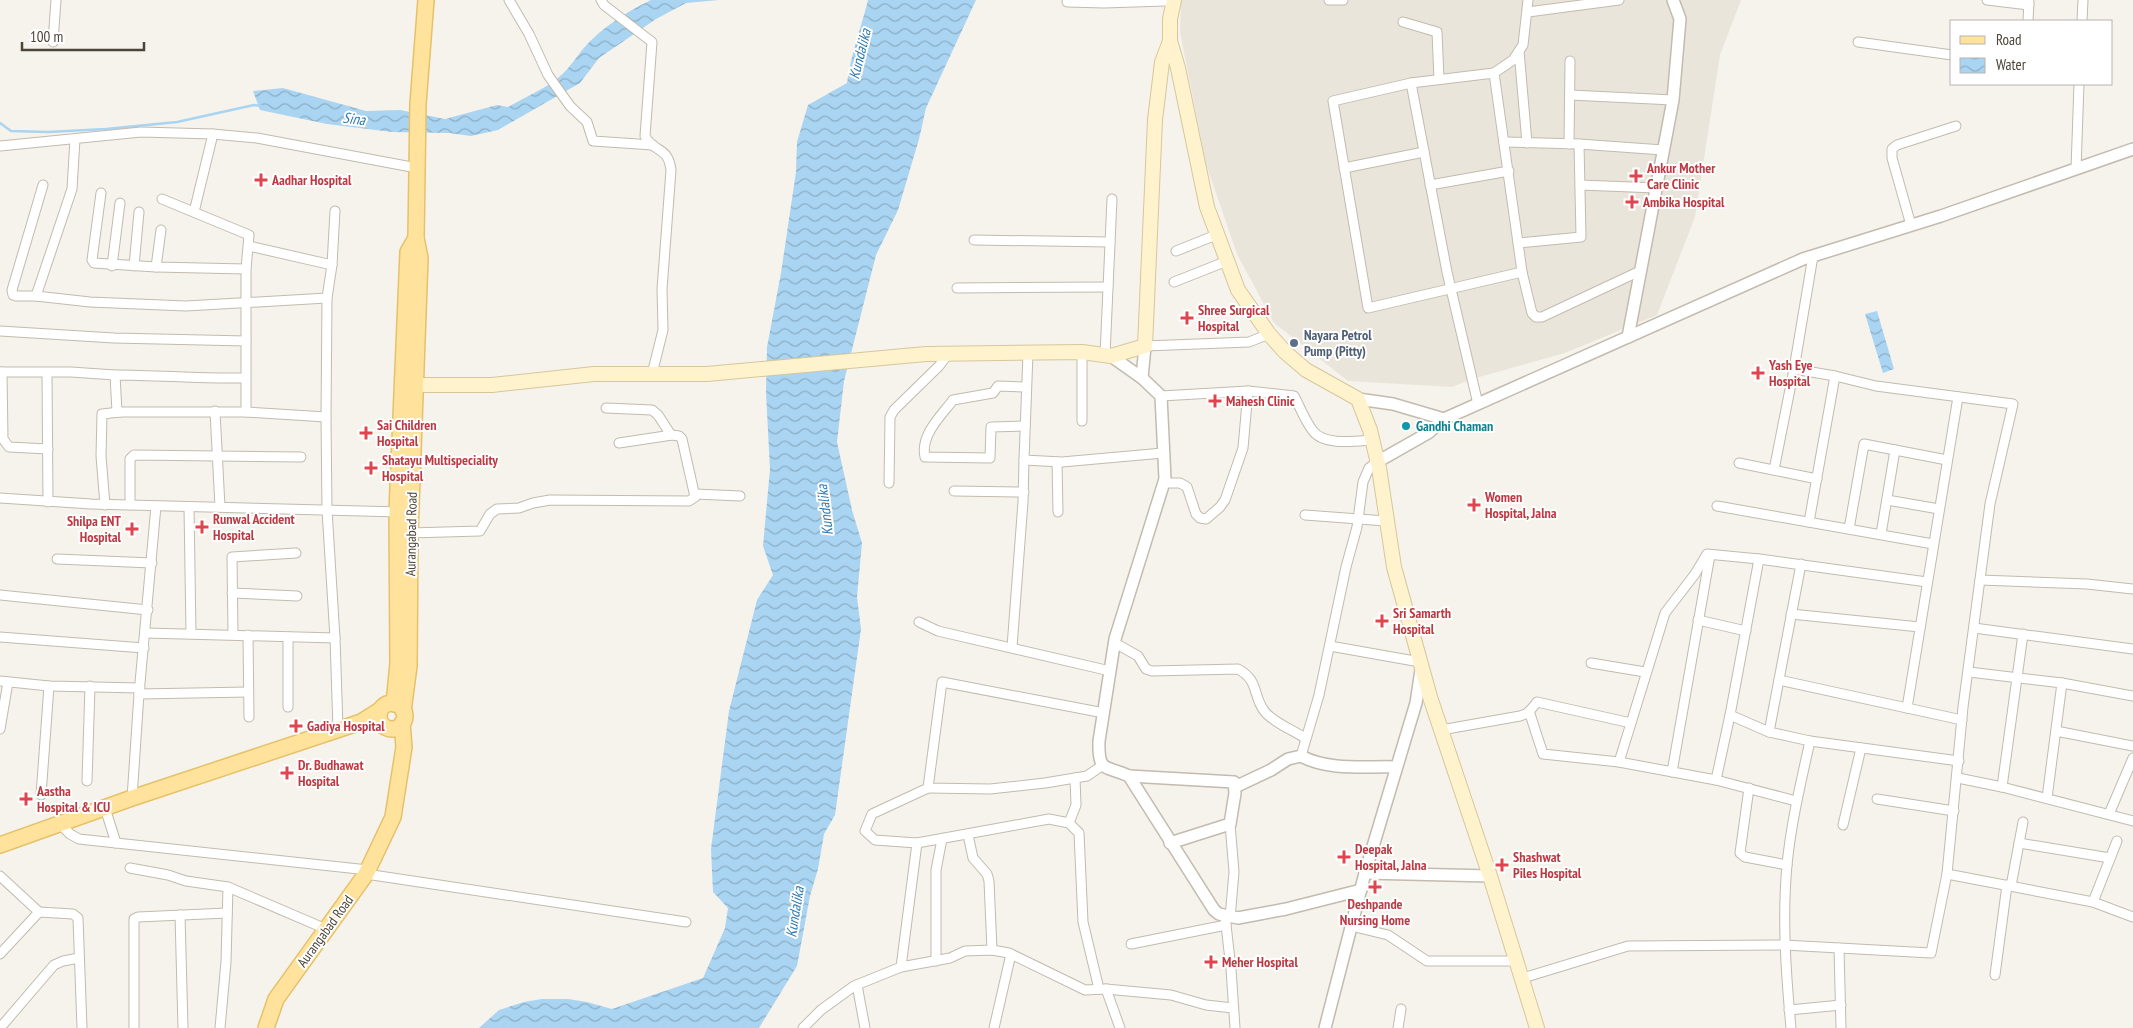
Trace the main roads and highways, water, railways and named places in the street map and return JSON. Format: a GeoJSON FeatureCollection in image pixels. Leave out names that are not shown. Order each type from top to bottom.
{"type":"FeatureCollection","features":[{"type":"Feature","properties":{"kind":"main road","name":"Aurangabad Road"},"geometry":{"type":"LineString","coordinates":[[392,717],[409,666],[410,533],[404,512],[416,385],[420,258],[416,238],[418,104],[426,0]]}},
{"type":"Feature","properties":{"kind":"main road"},"geometry":{"type":"LineString","coordinates":[[1168,0],[1170,42],[1178,68],[1207,207],[1238,290],[1284,352],[1306,370],[1358,400],[1373,440],[1394,567],[1421,665],[1523,978],[1537,1028]]}},
{"type":"Feature","properties":{"kind":"main road"},"geometry":{"type":"LineString","coordinates":[[416,385],[492,385],[594,374],[707,374],[949,353],[1082,352],[1108,356],[1145,346],[1155,120],[1162,62],[1170,42]]}},
{"type":"Feature","properties":{"kind":"main road","name":"Aurangabad Road"},"geometry":{"type":"LineString","coordinates":[[266,1028],[276,999],[367,872],[393,817],[404,747],[392,717],[398,663],[404,512],[408,252],[416,238]]}},
{"type":"Feature","properties":{"kind":"main road"},"geometry":{"type":"LineString","coordinates":[[0,845],[132,798],[338,729],[361,722],[392,717]]}},
{"type":"Feature","properties":{"kind":"water"},"geometry":{"type":"Polygon","coordinates":[[[651,0],[719,0],[686,3],[656,19],[599,58],[580,83],[498,130],[471,136],[449,133],[392,132],[327,124],[260,110],[253,91],[283,88],[366,111],[400,110],[445,119],[497,105],[508,107],[558,78],[583,49],[606,27],[623,15],[651,0]]]}},
{"type":"Feature","properties":{"kind":"water","name":"Kundalika"},"geometry":{"type":"Polygon","coordinates":[[[868,0],[976,0],[926,108],[898,210],[876,255],[844,381],[837,442],[852,510],[862,543],[857,597],[861,629],[835,815],[824,834],[797,966],[759,1028],[479,1028],[499,1010],[524,1002],[542,999],[568,999],[612,1009],[703,978],[725,928],[728,908],[713,892],[711,849],[729,711],[757,600],[773,575],[763,546],[770,469],[766,393],[767,347],[781,273],[796,172],[797,142],[808,105],[847,83],[868,0]]]}},
{"type":"Feature","properties":{"kind":"water"},"geometry":{"type":"Polygon","coordinates":[[[1877,311],[1894,369],[1883,373],[1865,314],[1877,311]]]}},
{"type":"Feature","properties":{"kind":"waterway","name":"Sina"},"geometry":{"type":"LineString","coordinates":[[0,123],[11,131],[48,132],[106,129],[177,122],[254,105],[261,106]]}},
{"type":"Feature","properties":{"kind":"place","name":"Ankur Mother Care Clinic"},"geometry":{"type":"Point","coordinates":[1636,176]}},
{"type":"Feature","properties":{"kind":"place","name":"Aadhar Hospital"},"geometry":{"type":"Point","coordinates":[261,180]}},
{"type":"Feature","properties":{"kind":"place","name":"Ambika Hospital"},"geometry":{"type":"Point","coordinates":[1632,202]}},
{"type":"Feature","properties":{"kind":"place","name":"Shree Surgical Hospital"},"geometry":{"type":"Point","coordinates":[1187,318]}},
{"type":"Feature","properties":{"kind":"place","name":"Nayara Petrol Pump (Pitty)"},"geometry":{"type":"Point","coordinates":[1294,343]}},
{"type":"Feature","properties":{"kind":"place","name":"Yash Eye Hospital"},"geometry":{"type":"Point","coordinates":[1758,373]}},
{"type":"Feature","properties":{"kind":"place","name":"Mahesh Clinic"},"geometry":{"type":"Point","coordinates":[1215,401]}},
{"type":"Feature","properties":{"kind":"place","name":"Gandhi Chaman"},"geometry":{"type":"Point","coordinates":[1406,426]}},
{"type":"Feature","properties":{"kind":"place","name":"Sai Children Hospital"},"geometry":{"type":"Point","coordinates":[366,433]}},
{"type":"Feature","properties":{"kind":"place","name":"Shatayu Multispeciality Hospital"},"geometry":{"type":"Point","coordinates":[371,468]}},
{"type":"Feature","properties":{"kind":"place","name":"Women Hospital, Jalna"},"geometry":{"type":"Point","coordinates":[1474,505]}},
{"type":"Feature","properties":{"kind":"place","name":"Runwal Accident Hospital"},"geometry":{"type":"Point","coordinates":[202,527]}},
{"type":"Feature","properties":{"kind":"place","name":"Shilpa ENT Hospital"},"geometry":{"type":"Point","coordinates":[132,529]}},
{"type":"Feature","properties":{"kind":"place","name":"Sri Samarth Hospital"},"geometry":{"type":"Point","coordinates":[1382,621]}},
{"type":"Feature","properties":{"kind":"place","name":"Gadiya Hospital"},"geometry":{"type":"Point","coordinates":[296,726]}},
{"type":"Feature","properties":{"kind":"place","name":"Dr. Budhawat Hospital"},"geometry":{"type":"Point","coordinates":[287,773]}},
{"type":"Feature","properties":{"kind":"place","name":"Aastha Hospital & ICU"},"geometry":{"type":"Point","coordinates":[26,799]}},
{"type":"Feature","properties":{"kind":"place","name":"Deepak Hospital, Jalna"},"geometry":{"type":"Point","coordinates":[1344,857]}},
{"type":"Feature","properties":{"kind":"place","name":"Shashwat Piles Hospital"},"geometry":{"type":"Point","coordinates":[1502,865]}},
{"type":"Feature","properties":{"kind":"place","name":"Deshpande Nursing Home"},"geometry":{"type":"Point","coordinates":[1375,887]}},
{"type":"Feature","properties":{"kind":"place","name":"Meher Hospital"},"geometry":{"type":"Point","coordinates":[1211,962]}}]}
